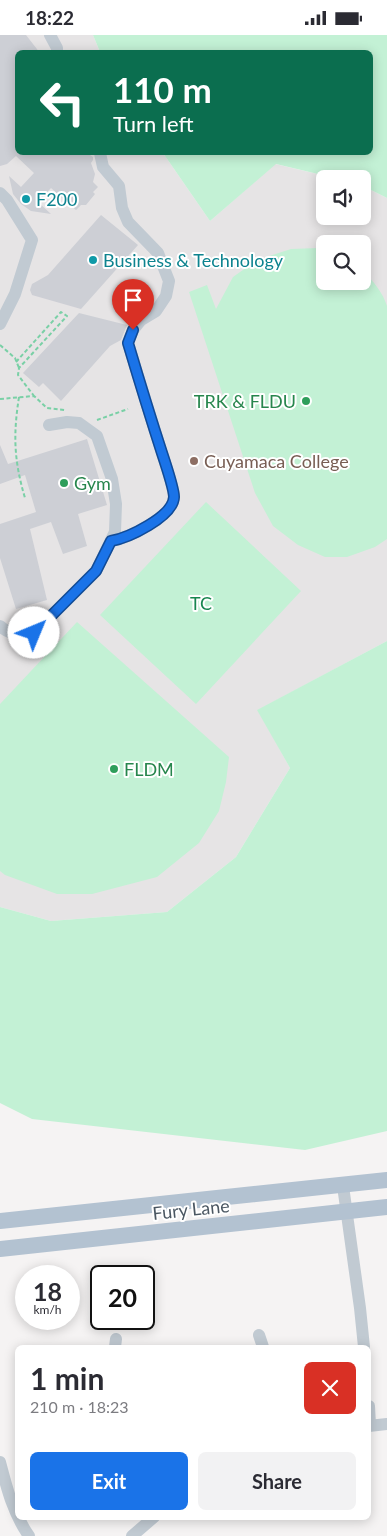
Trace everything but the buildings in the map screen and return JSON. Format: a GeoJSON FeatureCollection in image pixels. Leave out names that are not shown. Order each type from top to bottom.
{"type":"FeatureCollection","features":[{"type":"Feature","properties":{"kind":"main road","name":"Fury Lane"},"geometry":{"type":"LineString","coordinates":[[0,1221],[387,1180]]}},
{"type":"Feature","properties":{"kind":"main road","name":"Fury Lane"},"geometry":{"type":"LineString","coordinates":[[0,1249],[387,1207]]}},
{"type":"Feature","properties":{"kind":"street"},"geometry":{"type":"LineString","coordinates":[[50,35],[57,50]]}},
{"type":"Feature","properties":{"kind":"street"},"geometry":{"type":"LineString","coordinates":[[100,155],[103,167],[119,186],[122,207],[128,222],[158,253],[169,281],[166,296],[156,311],[141,320],[133,330],[128,343],[167,468],[174,497],[168,511],[147,526],[121,539],[111,541]]}},
{"type":"Feature","properties":{"kind":"street"},"geometry":{"type":"LineString","coordinates":[[0,193],[7,200],[32,241],[15,293],[0,325]]}},
{"type":"Feature","properties":{"kind":"street"},"geometry":{"type":"LineString","coordinates":[[0,626],[19,636],[34,633],[96,571],[115,532],[116,504],[112,479],[97,436],[79,423],[67,422],[49,425]]}},
{"type":"Feature","properties":{"kind":"street"},"geometry":{"type":"LineString","coordinates":[[343,1186],[364,1345]]}},
{"type":"Feature","properties":{"kind":"street"},"geometry":{"type":"LineString","coordinates":[[259,1335],[262,1345]]}},
{"type":"Feature","properties":{"kind":"street"},"geometry":{"type":"LineString","coordinates":[[371,1425],[387,1424]]}},
{"type":"Feature","properties":{"kind":"street"},"geometry":{"type":"LineString","coordinates":[[0,1462],[15,1514]]}},
{"type":"Feature","properties":{"kind":"street"},"geometry":{"type":"LineString","coordinates":[[19,1520],[28,1536]]}},
{"type":"Feature","properties":{"kind":"street"},"geometry":{"type":"LineString","coordinates":[[132,1536],[151,1520]]}},
{"type":"Feature","properties":{"kind":"path"},"geometry":{"type":"LineString","coordinates":[[16,362],[61,312],[68,316],[19,367],[18,375],[34,396],[48,408],[68,411]]}},
{"type":"Feature","properties":{"kind":"path"},"geometry":{"type":"LineString","coordinates":[[0,345],[15,358],[19,367]]}},
{"type":"Feature","properties":{"kind":"path"},"geometry":{"type":"LineString","coordinates":[[0,399],[34,396]]}},
{"type":"Feature","properties":{"kind":"path"},"geometry":{"type":"LineString","coordinates":[[19,397],[14,426],[16,460],[18,476],[25,498]]}},
{"type":"Feature","properties":{"kind":"path"},"geometry":{"type":"LineString","coordinates":[[86,429],[93,422],[128,409]]}},
{"type":"Feature","properties":{"kind":"shaded area","name":"Cuyamaca College"},"geometry":{"type":"Polygon","coordinates":[[[0,35],[93,35],[99,50],[15,50],[15,155],[164,155],[210,221],[275,164],[316,174],[316,225],[371,225],[371,190],[387,198],[387,641],[258,710],[290,768],[236,857],[167,912],[51,921],[0,907],[0,35]]]}},
{"type":"Feature","properties":{"kind":"green space"},"geometry":{"type":"Polygon","coordinates":[[[93,35],[387,35],[387,198],[371,190],[371,170],[316,170],[316,174],[276,164],[210,221],[164,155],[373,155],[373,50],[99,50],[93,35]]]}},
{"type":"Feature","properties":{"kind":"green space","name":"TRK & FLDU"},"geometry":{"type":"Polygon","coordinates":[[[316,248],[316,290],[371,290],[371,280],[383,296],[387,306],[387,539],[375,547],[347,557],[325,557],[298,545],[273,526],[255,493],[189,292],[207,285],[216,309],[233,277],[257,260],[291,249],[316,248]]]}},
{"type":"Feature","properties":{"kind":"green space","name":"TC"},"geometry":{"type":"Polygon","coordinates":[[[206,502],[301,591],[196,704],[100,615],[206,502]]]}},
{"type":"Feature","properties":{"kind":"green space","name":"FLDM"},"geometry":{"type":"Polygon","coordinates":[[[77,622],[229,757],[226,782],[219,811],[199,843],[157,877],[92,894],[57,894],[5,875],[0,871],[0,704],[77,622]]]}},
{"type":"Feature","properties":{"kind":"green space"},"geometry":{"type":"Polygon","coordinates":[[[387,641],[387,1131],[305,1150],[32,1119],[0,1103],[0,907],[51,921],[167,912],[236,857],[290,768],[257,710],[387,641]]]}},
{"type":"Feature","properties":{"kind":"place","name":"F200"},"geometry":{"type":"Point","coordinates":[26,199]}},
{"type":"Feature","properties":{"kind":"place","name":"Business & Technology"},"geometry":{"type":"Point","coordinates":[93,260]}},
{"type":"Feature","properties":{"kind":"place","name":"TRK & FLDU"},"geometry":{"type":"Point","coordinates":[306,401]}},
{"type":"Feature","properties":{"kind":"place","name":"Cuyamaca College"},"geometry":{"type":"Point","coordinates":[194,461]}},
{"type":"Feature","properties":{"kind":"place","name":"Gym"},"geometry":{"type":"Point","coordinates":[64,483]}},
{"type":"Feature","properties":{"kind":"place","name":"FLDM"},"geometry":{"type":"Point","coordinates":[114,769]}},
{"type":"Feature","properties":{"kind":"route"},"geometry":{"type":"LineString","coordinates":[[34,633],[96,571],[111,541],[121,539],[147,526],[168,511],[174,497],[167,468],[128,343],[133,330]]}}]}
